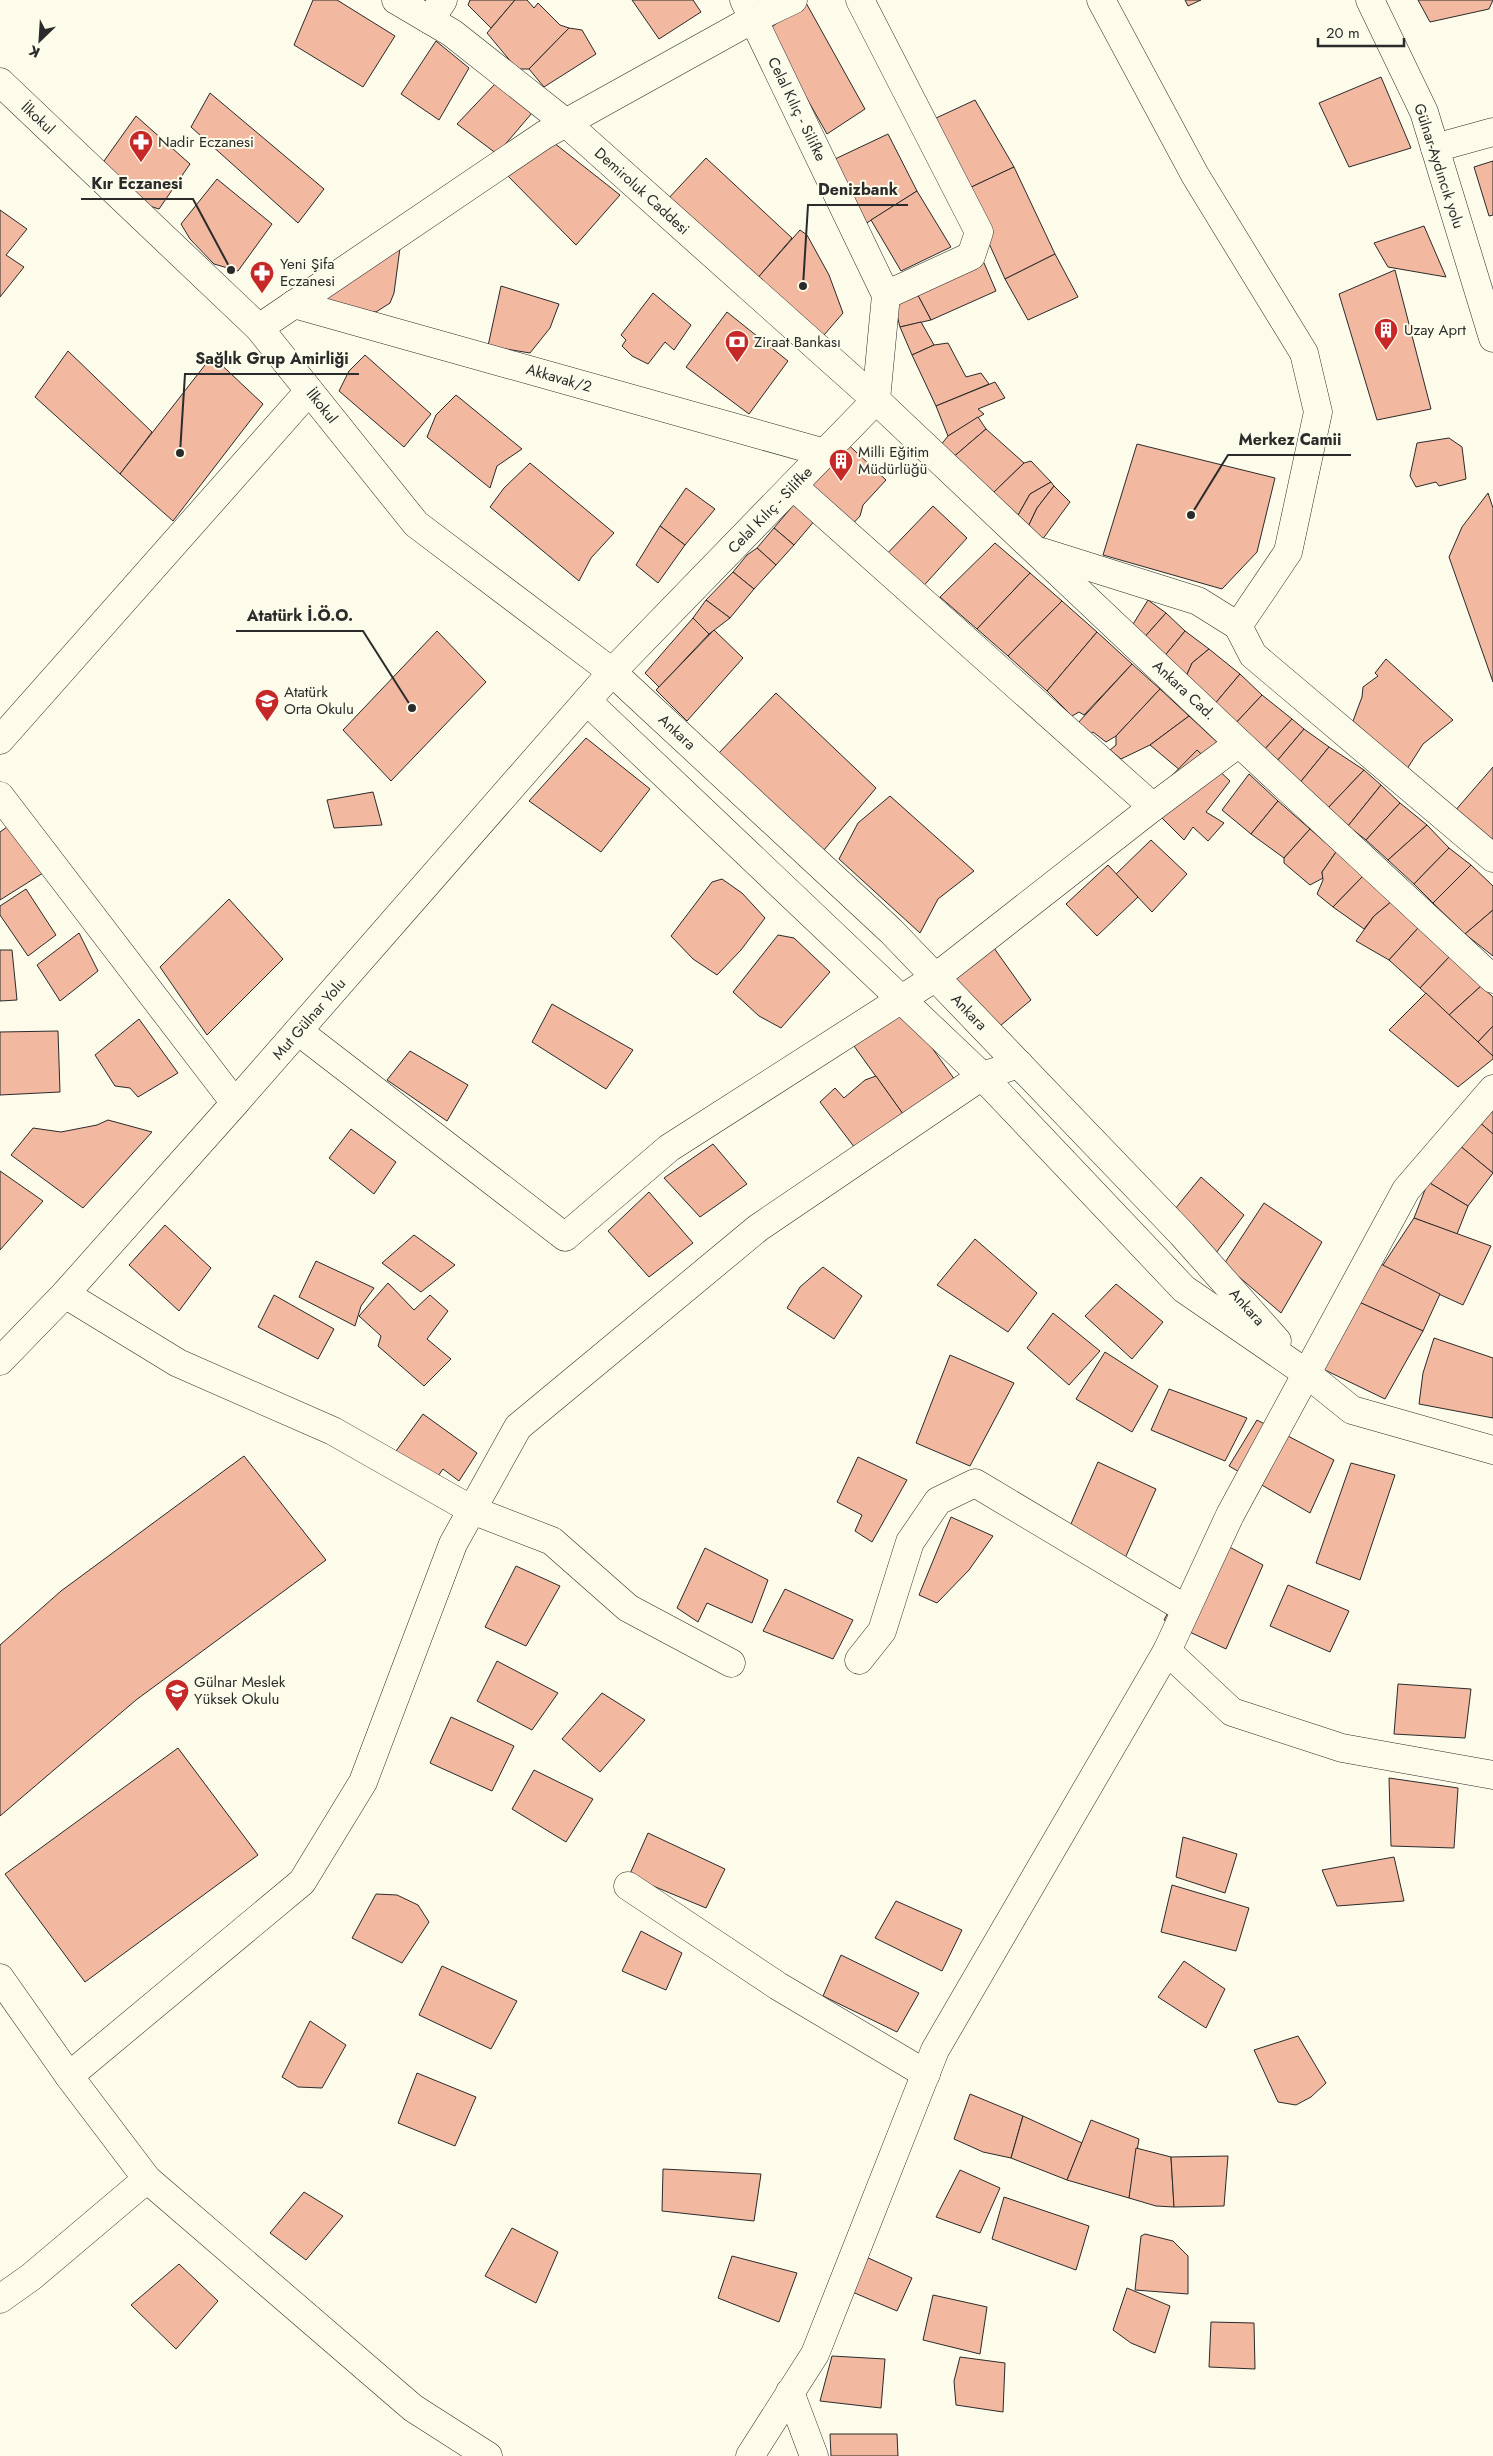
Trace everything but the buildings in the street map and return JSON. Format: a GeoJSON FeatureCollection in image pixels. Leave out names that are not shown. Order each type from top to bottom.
{"type":"FeatureCollection","features":[{"type":"Feature","properties":{"kind":"street","name":"Demiroluk Caddesi"},"geometry":{"type":"LineString","coordinates":[[396,0],[437,10],[452,33],[566,123],[876,400]]}},
{"type":"Feature","properties":{"kind":"street"},"geometry":{"type":"LineString","coordinates":[[258,328],[544,135],[749,9],[793,0]]}},
{"type":"Feature","properties":{"kind":"street"},"geometry":{"type":"LineString","coordinates":[[860,0],[979,232],[971,256],[886,295],[876,400]]}},
{"type":"Feature","properties":{"kind":"street"},"geometry":{"type":"LineString","coordinates":[[1101,0],[1195,175],[1304,353],[1318,412],[1288,552],[1238,626]]}},
{"type":"Feature","properties":{"kind":"street","name":"Gülnar-Aydıncık yolu"},"geometry":{"type":"LineString","coordinates":[[1370,0],[1424,112],[1493,338]]}},
{"type":"Feature","properties":{"kind":"street","name":"Celal Kılıç - Silifke"},"geometry":{"type":"LineString","coordinates":[[749,9],[886,295]]}},
{"type":"Feature","properties":{"kind":"street","name":"İlkokul"},"geometry":{"type":"LineString","coordinates":[[0,82],[258,328],[416,524],[612,672]]}},
{"type":"Feature","properties":{"kind":"street"},"geometry":{"type":"LineString","coordinates":[[1435,148],[1493,132]]}},
{"type":"Feature","properties":{"kind":"street","name":"Akkavak/2"},"geometry":{"type":"LineString","coordinates":[[294,304],[825,453]]}},
{"type":"Feature","properties":{"kind":"street"},"geometry":{"type":"LineString","coordinates":[[0,740],[310,391]]}},
{"type":"Feature","properties":{"kind":"street","name":"Celal Kılıç - Silifke"},"geometry":{"type":"LineString","coordinates":[[612,672],[876,400]]}},
{"type":"Feature","properties":{"kind":"street","name":"Ankara Cad."},"geometry":{"type":"LineString","coordinates":[[876,400],[1239,743],[1493,979]]}},
{"type":"Feature","properties":{"kind":"street"},"geometry":{"type":"LineString","coordinates":[[793,486],[1153,807]]}},
{"type":"Feature","properties":{"kind":"street"},"geometry":{"type":"LineString","coordinates":[[1036,551],[1198,601],[1238,626],[1253,655],[1493,858]]}},
{"type":"Feature","properties":{"kind":"street","name":"Mut Gülnar Yolu"},"geometry":{"type":"LineString","coordinates":[[0,1361],[65,1294],[235,1103],[612,672]]}},
{"type":"Feature","properties":{"kind":"street","name":"Ankara"},"geometry":{"type":"LineString","coordinates":[[612,672],[891,931],[1182,1234],[1306,1373]]}},
{"type":"Feature","properties":{"kind":"street","name":"Ankara"},"geometry":{"type":"LineString","coordinates":[[587,701],[982,1076],[1184,1289],[1306,1373],[1352,1410],[1493,1450]]}},
{"type":"Feature","properties":{"kind":"street"},"geometry":{"type":"LineString","coordinates":[[298,1032],[565,1237],[669,1148],[936,977],[1153,807],[1239,743]]}},
{"type":"Feature","properties":{"kind":"street"},"geometry":{"type":"LineString","coordinates":[[0,796],[235,1103]]}},
{"type":"Feature","properties":{"kind":"street"},"geometry":{"type":"LineString","coordinates":[[69,2076],[302,1882],[364,1782],[453,1544],[518,1427],[758,1228],[982,1076],[1019,1064]]}},
{"type":"Feature","properties":{"kind":"street"},"geometry":{"type":"LineString","coordinates":[[750,2456],[815,2354],[935,2050],[1167,1651],[1230,1516],[1406,1190],[1493,1089]]}},
{"type":"Feature","properties":{"kind":"street"},"geometry":{"type":"LineString","coordinates":[[65,1294],[178,1364],[333,1431],[472,1510],[552,1541],[628,1608],[731,1663]]}},
{"type":"Feature","properties":{"kind":"street"},"geometry":{"type":"LineString","coordinates":[[858,1660],[882,1631],[910,1542],[938,1501],[975,1483],[1186,1609]]}},
{"type":"Feature","properties":{"kind":"street"},"geometry":{"type":"LineString","coordinates":[[1167,1651],[1232,1712],[1342,1748],[1493,1775]]}},
{"type":"Feature","properties":{"kind":"street"},"geometry":{"type":"LineString","coordinates":[[628,1886],[778,1986],[926,2074]]}},
{"type":"Feature","properties":{"kind":"street"},"geometry":{"type":"LineString","coordinates":[[0,1978],[69,2076],[148,2179],[413,2408],[488,2456]]}},
{"type":"Feature","properties":{"kind":"street"},"geometry":{"type":"LineString","coordinates":[[0,2299],[31,2277],[148,2179]]}},
{"type":"Feature","properties":{"kind":"street"},"geometry":{"type":"LineString","coordinates":[[790,2392],[814,2456]]}},
{"type":"Feature","properties":{"kind":"place","name":"Nadir Eczanesi"},"geometry":{"type":"Point","coordinates":[141,163]}},
{"type":"Feature","properties":{"kind":"place","name":"Kır Eczanesi"},"geometry":{"type":"Point","coordinates":[231,270]}},
{"type":"Feature","properties":{"kind":"place","name":"Denizbank"},"geometry":{"type":"Point","coordinates":[803,286]}},
{"type":"Feature","properties":{"kind":"place","name":"Yeni Şifa Eczanesi"},"geometry":{"type":"Point","coordinates":[262,294]}},
{"type":"Feature","properties":{"kind":"place","name":"Uzay Aprt"},"geometry":{"type":"Point","coordinates":[1386,351]}},
{"type":"Feature","properties":{"kind":"place","name":"Ziraat Bankası"},"geometry":{"type":"Point","coordinates":[737,363]}},
{"type":"Feature","properties":{"kind":"place","name":"Sağlık Grup Amirliği"},"geometry":{"type":"Point","coordinates":[180,453]}},
{"type":"Feature","properties":{"kind":"place","name":"Milli Eğitim Müdürlüğü"},"geometry":{"type":"Point","coordinates":[841,482]}},
{"type":"Feature","properties":{"kind":"place","name":"Merkez Camii"},"geometry":{"type":"Point","coordinates":[1191,515]}},
{"type":"Feature","properties":{"kind":"place","name":"Atatürk İ.Ö.O."},"geometry":{"type":"Point","coordinates":[412,708]}},
{"type":"Feature","properties":{"kind":"place","name":"Atatürk Orta Okulu"},"geometry":{"type":"Point","coordinates":[267,722]}},
{"type":"Feature","properties":{"kind":"place","name":"Gülnar Meslek Yüksek Okulu"},"geometry":{"type":"Point","coordinates":[177,1712]}}]}
